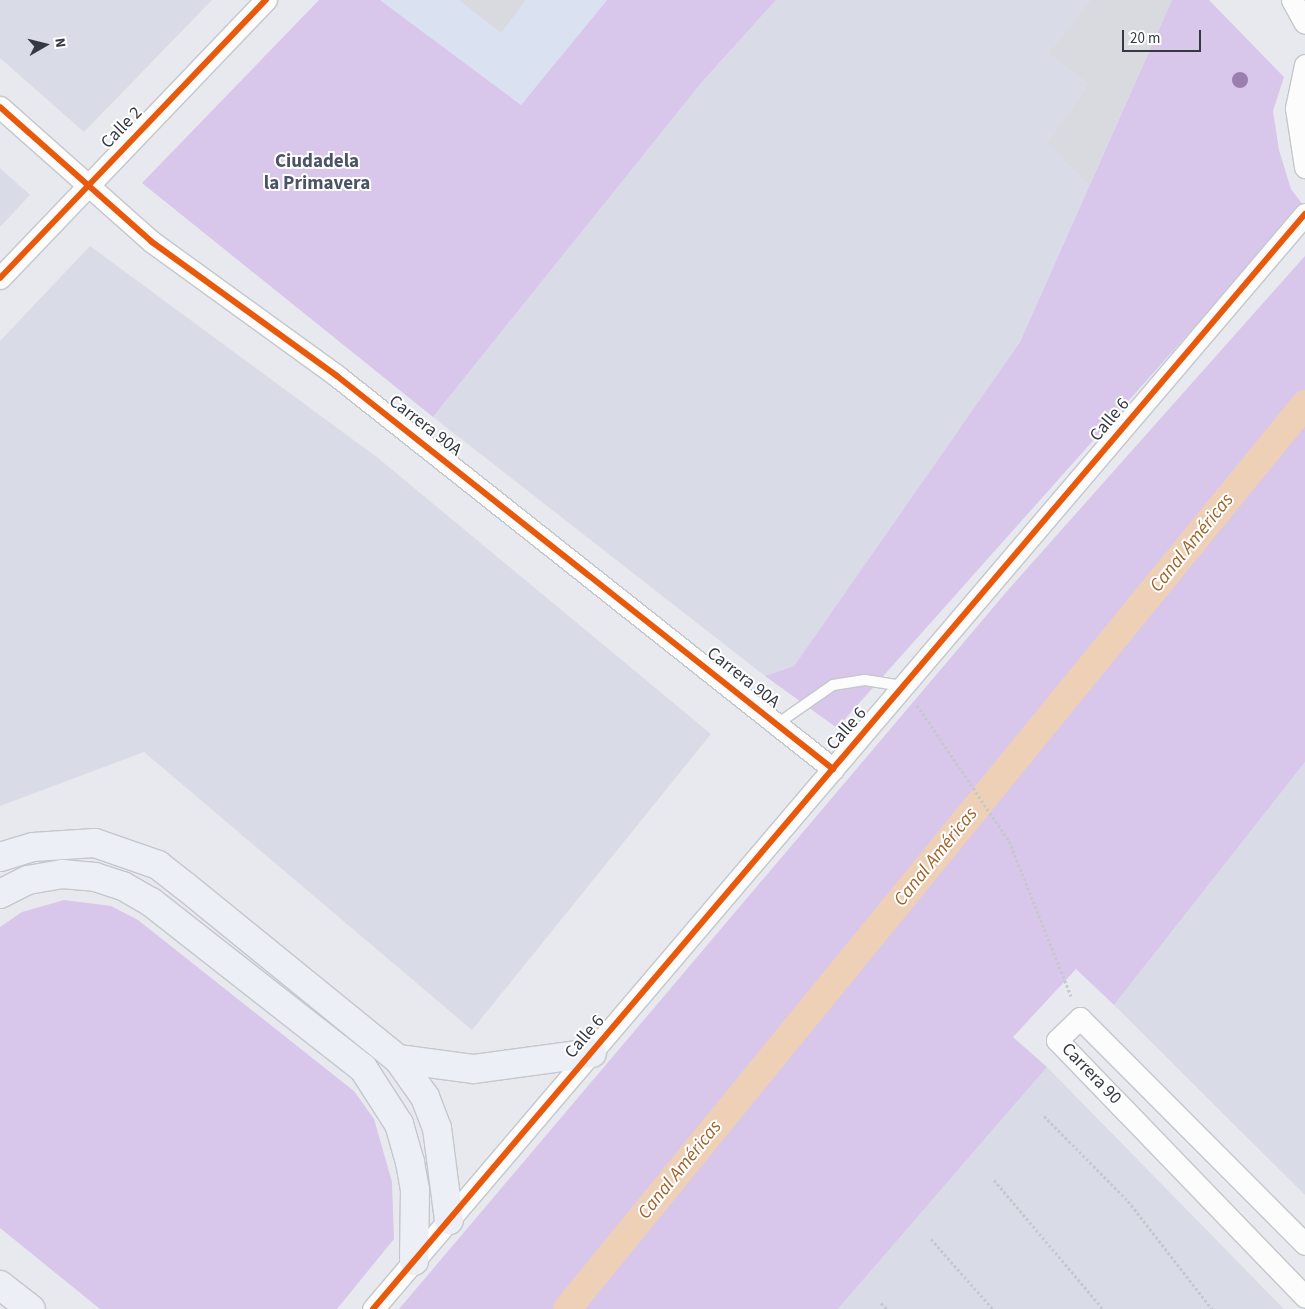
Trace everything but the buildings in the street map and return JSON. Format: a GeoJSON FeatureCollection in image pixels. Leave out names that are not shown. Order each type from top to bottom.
{"type":"FeatureCollection","features":[{"type":"Feature","properties":{"kind":"main road"},"geometry":{"type":"LineString","coordinates":[[0,857],[33,846],[95,843],[158,865],[398,1059],[425,1096],[437,1128],[449,1220]]}},
{"type":"Feature","properties":{"kind":"main road"},"geometry":{"type":"LineString","coordinates":[[0,894],[28,880],[62,874],[96,877],[123,886],[151,902],[362,1068],[399,1124],[410,1162],[415,1190],[414,1261]]}},
{"type":"Feature","properties":{"kind":"main road"},"geometry":{"type":"LineString","coordinates":[[398,1059],[474,1069],[592,1053]]}},
{"type":"Feature","properties":{"kind":"main road"},"geometry":{"type":"LineString","coordinates":[[0,1285],[31,1309]]}},
{"type":"Feature","properties":{"kind":"street","name":"Calle 2"},"geometry":{"type":"LineString","coordinates":[[0,278],[266,0]]}},
{"type":"Feature","properties":{"kind":"street"},"geometry":{"type":"LineString","coordinates":[[1292,0],[1305,23]]}},
{"type":"Feature","properties":{"kind":"street"},"geometry":{"type":"LineString","coordinates":[[1305,65],[1296,108],[1305,167]]}},
{"type":"Feature","properties":{"kind":"street","name":"Carrera 90A"},"geometry":{"type":"LineString","coordinates":[[0,107],[86,186],[152,242],[337,376],[833,769]]}},
{"type":"Feature","properties":{"kind":"street","name":"Calle 6"},"geometry":{"type":"LineString","coordinates":[[374,1309],[1305,214]]}},
{"type":"Feature","properties":{"kind":"street","name":"Carrera 90"},"geometry":{"type":"LineString","coordinates":[[1305,1244],[1080,1018],[1057,1040],[1305,1295]]}},
{"type":"Feature","properties":{"kind":"lane"},"geometry":{"type":"LineString","coordinates":[[776,724],[833,685],[865,680],[904,686]]}},
{"type":"Feature","properties":{"kind":"path"},"geometry":{"type":"LineString","coordinates":[[904,686],[1009,841],[1080,1018]]}},
{"type":"Feature","properties":{"kind":"path"},"geometry":{"type":"LineString","coordinates":[[1044,1116],[1128,1201],[1212,1309]]}},
{"type":"Feature","properties":{"kind":"path"},"geometry":{"type":"LineString","coordinates":[[994,1180],[1103,1309]]}},
{"type":"Feature","properties":{"kind":"path"},"geometry":{"type":"LineString","coordinates":[[931,1239],[993,1309]]}},
{"type":"Feature","properties":{"kind":"path"},"geometry":{"type":"LineString","coordinates":[[881,1304],[887,1309]]}},
{"type":"Feature","properties":{"kind":"shaded area"},"geometry":{"type":"Polygon","coordinates":[[[0,0],[212,0],[84,132],[0,58],[0,0]]]}},
{"type":"Feature","properties":{"kind":"shaded area"},"geometry":{"type":"Polygon","coordinates":[[[319,0],[380,0],[521,105],[607,0],[776,0],[702,82],[433,417],[142,183],[319,0]]]}},
{"type":"Feature","properties":{"kind":"shaded area"},"geometry":{"type":"Polygon","coordinates":[[[380,0],[607,0],[521,105],[380,0]]]}},
{"type":"Feature","properties":{"kind":"shaded area"},"geometry":{"type":"Polygon","coordinates":[[[459,0],[526,0],[501,33],[459,0]]]}},
{"type":"Feature","properties":{"kind":"shaded area"},"geometry":{"type":"Polygon","coordinates":[[[776,0],[1172,0],[1020,342],[794,666],[765,676],[433,417],[702,82],[776,0]]]}},
{"type":"Feature","properties":{"kind":"shaded area"},"geometry":{"type":"Polygon","coordinates":[[[1091,0],[1172,0],[1089,185],[1048,143],[1089,84],[1049,53],[1091,0]]]}},
{"type":"Feature","properties":{"kind":"shaded area"},"geometry":{"type":"Polygon","coordinates":[[[1172,0],[1209,0],[1284,77],[1273,111],[1279,150],[1291,189],[1303,205],[837,728],[765,676],[794,666],[1020,342],[1172,0]]]}},
{"type":"Feature","properties":{"kind":"shaded area"},"geometry":{"type":"Polygon","coordinates":[[[0,168],[30,195],[0,227],[0,168]]]}},
{"type":"Feature","properties":{"kind":"shaded area"},"geometry":{"type":"Polygon","coordinates":[[[90,246],[378,458],[711,734],[472,1030],[144,752],[0,806],[0,341],[90,246]]]}},
{"type":"Feature","properties":{"kind":"shaded area"},"geometry":{"type":"Polygon","coordinates":[[[1305,256],[1305,762],[1114,1005],[1076,969],[1013,1037],[1047,1067],[838,1309],[399,1309],[1008,590],[1305,256]]]}},
{"type":"Feature","properties":{"kind":"shaded area"},"geometry":{"type":"Polygon","coordinates":[[[1305,762],[1305,1195],[1114,1005],[1305,762]]]}},
{"type":"Feature","properties":{"kind":"shaded area"},"geometry":{"type":"Polygon","coordinates":[[[64,900],[111,906],[138,920],[354,1091],[374,1119],[392,1182],[394,1239],[337,1309],[100,1309],[0,1228],[0,927],[22,912],[64,900]]]}},
{"type":"Feature","properties":{"kind":"shaded area"},"geometry":{"type":"Polygon","coordinates":[[[1047,1067],[1284,1309],[838,1309],[1047,1067]]]}},
{"type":"Feature","properties":{"kind":"waterway","name":"Canal Américas"},"geometry":{"type":"LineString","coordinates":[[567,1309],[1305,404]]}},
{"type":"Feature","properties":{"kind":"cycle path"},"geometry":{"type":"LineString","coordinates":[[0,278],[266,0]]}},
{"type":"Feature","properties":{"kind":"cycle path"},"geometry":{"type":"LineString","coordinates":[[0,107],[152,242],[337,376],[833,769]]}},
{"type":"Feature","properties":{"kind":"cycle path"},"geometry":{"type":"LineString","coordinates":[[373,1309],[1305,214]]}},
{"type":"Feature","properties":{"kind":"district","name":"Ciudadela la Primavera"},"geometry":{"type":"Point","coordinates":[317,173]}}]}
